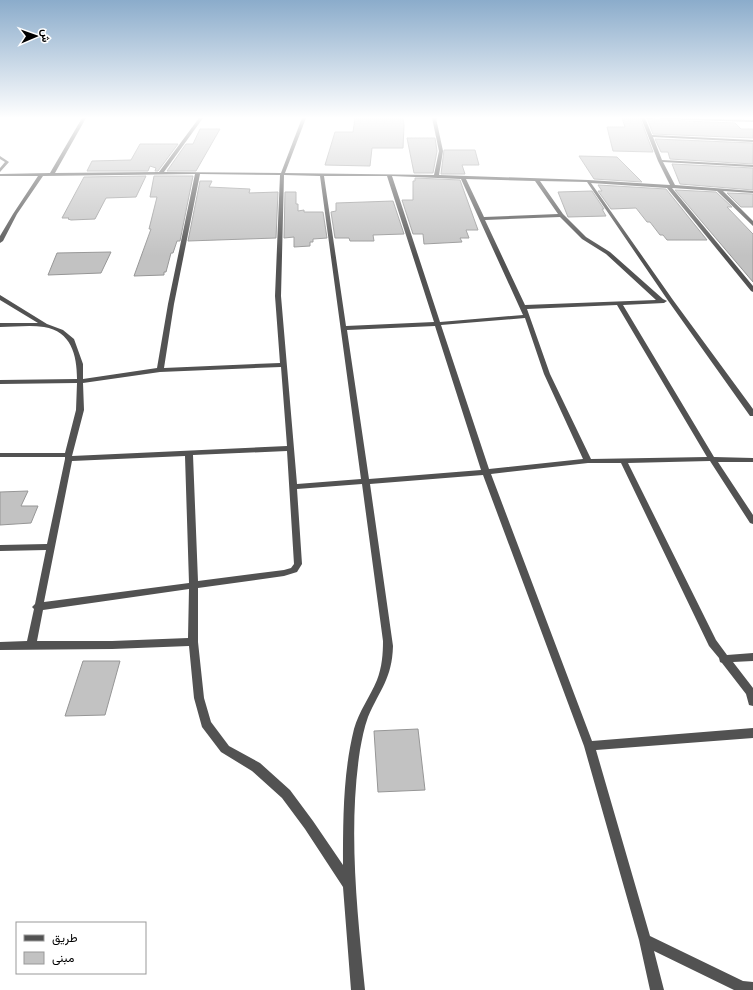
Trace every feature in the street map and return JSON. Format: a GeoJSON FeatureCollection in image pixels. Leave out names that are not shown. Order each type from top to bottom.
{"type":"FeatureCollection","features":[{"type":"Feature","properties":{"kind":"street"},"geometry":{"type":"LineString","coordinates":[[52,174],[58,164]]}},
{"type":"Feature","properties":{"kind":"street"},"geometry":{"type":"LineString","coordinates":[[160,174],[167,164]]}},
{"type":"Feature","properties":{"kind":"street"},"geometry":{"type":"LineString","coordinates":[[37,607],[284,573],[294,570],[298,564],[291,448],[278,296],[282,175],[286,164]]}},
{"type":"Feature","properties":{"kind":"street"},"geometry":{"type":"LineString","coordinates":[[436,176],[438,164]]}},
{"type":"Feature","properties":{"kind":"street"},"geometry":{"type":"LineString","coordinates":[[661,164],[670,186],[753,290]]}},
{"type":"Feature","properties":{"kind":"street"},"geometry":{"type":"LineString","coordinates":[[720,164],[753,166]]}},
{"type":"Feature","properties":{"kind":"street"},"geometry":{"type":"LineString","coordinates":[[160,370],[171,304],[198,173]]}},
{"type":"Feature","properties":{"kind":"street"},"geometry":{"type":"LineString","coordinates":[[0,174],[198,173],[436,176],[588,181],[753,192]]}},
{"type":"Feature","properties":{"kind":"street"},"geometry":{"type":"LineString","coordinates":[[0,241],[15,214],[42,174]]}},
{"type":"Feature","properties":{"kind":"street"},"geometry":{"type":"LineString","coordinates":[[322,175],[388,641],[388,654],[382,680],[360,727],[350,788],[349,885],[358,990]]}},
{"type":"Feature","properties":{"kind":"street"},"geometry":{"type":"LineString","coordinates":[[389,175],[486,472],[589,746],[645,940],[657,990]]}},
{"type":"Feature","properties":{"kind":"street"},"geometry":{"type":"LineString","coordinates":[[463,178],[527,316],[547,374],[588,461]]}},
{"type":"Feature","properties":{"kind":"street"},"geometry":{"type":"LineString","coordinates":[[536,179],[561,215],[584,238],[608,253],[661,301]]}},
{"type":"Feature","properties":{"kind":"street"},"geometry":{"type":"LineString","coordinates":[[588,181],[671,301],[749,403],[753,414]]}},
{"type":"Feature","properties":{"kind":"street"},"geometry":{"type":"LineString","coordinates":[[719,190],[753,224]]}},
{"type":"Feature","properties":{"kind":"street"},"geometry":{"type":"LineString","coordinates":[[482,219],[561,215]]}},
{"type":"Feature","properties":{"kind":"street"},"geometry":{"type":"LineString","coordinates":[[0,297],[45,325],[61,331],[72,340],[80,364],[80,410],[68,457],[37,607],[31,645]]}},
{"type":"Feature","properties":{"kind":"street"},"geometry":{"type":"LineString","coordinates":[[522,307],[671,301]]}},
{"type":"Feature","properties":{"kind":"street"},"geometry":{"type":"LineString","coordinates":[[619,303],[712,458],[753,521]]}},
{"type":"Feature","properties":{"kind":"street"},"geometry":{"type":"LineString","coordinates":[[344,328],[437,324],[527,316]]}},
{"type":"Feature","properties":{"kind":"street"},"geometry":{"type":"LineString","coordinates":[[0,325],[45,325]]}},
{"type":"Feature","properties":{"kind":"street"},"geometry":{"type":"LineString","coordinates":[[0,382],[80,381],[160,370],[284,364]]}},
{"type":"Feature","properties":{"kind":"street"},"geometry":{"type":"LineString","coordinates":[[0,455],[68,457],[189,454],[291,448]]}},
{"type":"Feature","properties":{"kind":"street"},"geometry":{"type":"LineString","coordinates":[[189,454],[194,585],[194,642],[199,698],[206,724],[225,749],[256,767],[286,794],[309,825],[349,885]]}},
{"type":"Feature","properties":{"kind":"street"},"geometry":{"type":"LineString","coordinates":[[293,487],[486,472],[588,461],[712,458],[753,460]]}},
{"type":"Feature","properties":{"kind":"street"},"geometry":{"type":"LineString","coordinates":[[624,460],[712,643],[723,659],[742,680],[750,693],[753,702]]}},
{"type":"Feature","properties":{"kind":"street"},"geometry":{"type":"LineString","coordinates":[[0,548],[50,547]]}},
{"type":"Feature","properties":{"kind":"street"},"geometry":{"type":"LineString","coordinates":[[0,646],[112,645],[194,642]]}},
{"type":"Feature","properties":{"kind":"street"},"geometry":{"type":"LineString","coordinates":[[723,659],[753,657]]}},
{"type":"Feature","properties":{"kind":"street"},"geometry":{"type":"LineString","coordinates":[[589,746],[753,733]]}},
{"type":"Feature","properties":{"kind":"street"},"geometry":{"type":"LineString","coordinates":[[645,940],[742,987],[753,989]]}},
{"type":"Feature","properties":{"kind":"building"},"geometry":{"type":"Polygon","coordinates":[[[90,164],[163,164],[158,171],[155,171],[156,168],[150,166],[148,171],[87,171],[90,164]]]}},
{"type":"Feature","properties":{"kind":"building"},"geometry":{"type":"Polygon","coordinates":[[[172,164],[200,164],[196,171],[167,171],[172,164]]]}},
{"type":"Feature","properties":{"kind":"building"},"geometry":{"type":"Polygon","coordinates":[[[325,164],[370,164],[370,166],[325,164]]]}},
{"type":"Feature","properties":{"kind":"building"},"geometry":{"type":"Polygon","coordinates":[[[412,164],[435,164],[433,173],[414,173],[412,164]]]}},
{"type":"Feature","properties":{"kind":"building"},"geometry":{"type":"Polygon","coordinates":[[[442,164],[479,165],[462,165],[465,174],[441,174],[442,164]]]}},
{"type":"Feature","properties":{"kind":"building"},"geometry":{"type":"Polygon","coordinates":[[[584,164],[624,164],[642,182],[594,179],[584,164]]]}},
{"type":"Feature","properties":{"kind":"building"},"geometry":{"type":"Polygon","coordinates":[[[672,164],[753,168],[753,190],[680,184],[672,164]]]}},
{"type":"Feature","properties":{"kind":"building"},"geometry":{"type":"Polygon","coordinates":[[[146,176],[136,197],[106,198],[95,219],[71,220],[68,219],[69,218],[62,218],[84,177],[146,176]]]}},
{"type":"Feature","properties":{"kind":"building"},"geometry":{"type":"Polygon","coordinates":[[[154,176],[193,176],[180,241],[177,241],[173,253],[171,253],[166,272],[164,272],[164,275],[134,276],[151,229],[149,229],[157,197],[150,197],[154,176]]]}},
{"type":"Feature","properties":{"kind":"building"},"geometry":{"type":"Polygon","coordinates":[[[415,178],[460,180],[478,230],[466,230],[469,238],[460,238],[462,242],[424,244],[423,234],[413,234],[402,200],[413,200],[413,181],[415,181],[415,178]]]}},
{"type":"Feature","properties":{"kind":"building"},"geometry":{"type":"Polygon","coordinates":[[[200,181],[212,181],[209,187],[250,189],[249,193],[278,192],[276,238],[188,241],[200,181]]]}},
{"type":"Feature","properties":{"kind":"building"},"geometry":{"type":"Polygon","coordinates":[[[598,185],[666,189],[707,240],[667,240],[663,235],[660,235],[650,222],[647,222],[636,208],[611,209],[598,191],[602,191],[598,185]]]}},
{"type":"Feature","properties":{"kind":"building"},"geometry":{"type":"Polygon","coordinates":[[[675,190],[716,192],[732,207],[727,207],[753,234],[753,282],[675,190]]]}},
{"type":"Feature","properties":{"kind":"building"},"geometry":{"type":"Polygon","coordinates":[[[592,191],[604,209],[602,209],[606,216],[568,217],[558,192],[592,191]]]}},
{"type":"Feature","properties":{"kind":"building"},"geometry":{"type":"Polygon","coordinates":[[[285,192],[296,192],[296,204],[298,204],[298,211],[304,210],[304,212],[323,212],[327,238],[313,239],[313,242],[310,242],[310,246],[294,247],[294,237],[284,238],[285,192]]]}},
{"type":"Feature","properties":{"kind":"building"},"geometry":{"type":"Polygon","coordinates":[[[727,193],[753,194],[753,207],[741,207],[727,193]]]}},
{"type":"Feature","properties":{"kind":"building"},"geometry":{"type":"Polygon","coordinates":[[[393,201],[404,234],[373,235],[374,241],[350,241],[349,238],[335,238],[331,212],[336,211],[336,203],[393,201]]]}},
{"type":"Feature","properties":{"kind":"building"},"geometry":{"type":"Polygon","coordinates":[[[111,252],[101,273],[48,275],[57,253],[111,252]]]}},
{"type":"Feature","properties":{"kind":"building"},"geometry":{"type":"Polygon","coordinates":[[[28,491],[21,506],[38,506],[31,523],[0,525],[0,492],[28,491]]]}},
{"type":"Feature","properties":{"kind":"building"},"geometry":{"type":"Polygon","coordinates":[[[83,661],[120,661],[105,715],[65,716],[83,661]]]}},
{"type":"Feature","properties":{"kind":"building"},"geometry":{"type":"Polygon","coordinates":[[[418,729],[425,790],[378,792],[374,731],[418,729]]]}}]}
